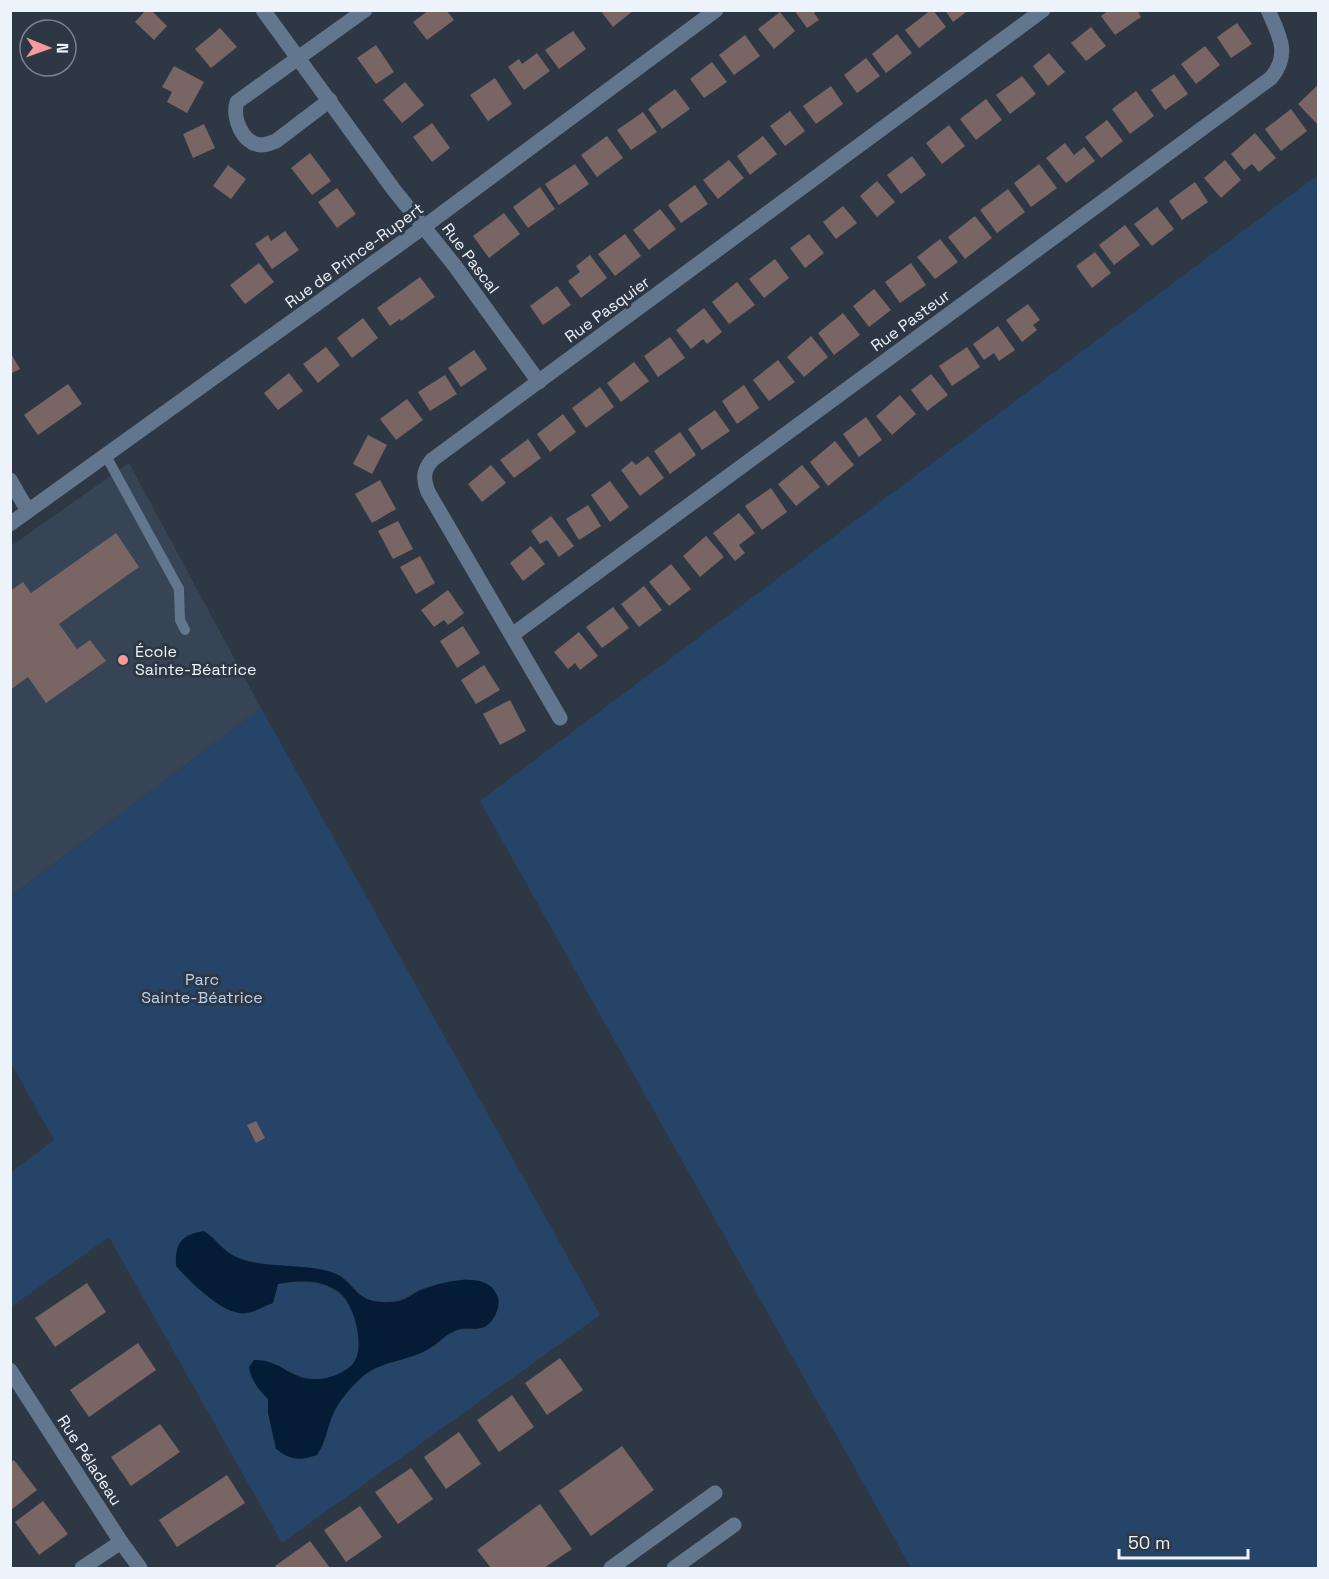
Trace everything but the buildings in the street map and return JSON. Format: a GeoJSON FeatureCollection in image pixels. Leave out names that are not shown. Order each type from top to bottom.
{"type":"FeatureCollection","features":[{"type":"Feature","properties":{"kind":"street","name":"Rue Pascal"},"geometry":{"type":"LineString","coordinates":[[263,10],[394,190],[425,226],[539,382]]}},
{"type":"Feature","properties":{"kind":"street"},"geometry":{"type":"LineString","coordinates":[[330,100],[276,141],[259,145],[245,136],[234,110],[237,102],[365,10]]}},
{"type":"Feature","properties":{"kind":"street","name":"Rue de Prince-Rupert"},"geometry":{"type":"LineString","coordinates":[[10,524],[425,226],[716,10]]}},
{"type":"Feature","properties":{"kind":"street","name":"Rue Pasquier"},"geometry":{"type":"LineString","coordinates":[[560,718],[428,492],[424,480],[425,469],[432,460],[1043,10]]}},
{"type":"Feature","properties":{"kind":"street","name":"Rue Pasteur"},"geometry":{"type":"LineString","coordinates":[[512,635],[1271,78],[1278,70],[1282,48],[1280,37],[1268,10]]}},
{"type":"Feature","properties":{"kind":"street"},"geometry":{"type":"LineString","coordinates":[[10,480],[28,512]]}},
{"type":"Feature","properties":{"kind":"street","name":"Rue Péladeau"},"geometry":{"type":"LineString","coordinates":[[10,1370],[140,1569]]}},
{"type":"Feature","properties":{"kind":"street"},"geometry":{"type":"LineString","coordinates":[[611,1569],[715,1493]]}},
{"type":"Feature","properties":{"kind":"street"},"geometry":{"type":"LineString","coordinates":[[674,1569],[734,1525]]}},
{"type":"Feature","properties":{"kind":"street"},"geometry":{"type":"LineString","coordinates":[[82,1569],[121,1542]]}},
{"type":"Feature","properties":{"kind":"lane"},"geometry":{"type":"LineString","coordinates":[[106,456],[179,589],[180,620],[185,630]]}},
{"type":"Feature","properties":{"kind":"shaded area","name":"École Sainte-Béatrice"},"geometry":{"type":"Polygon","coordinates":[[[129,463],[261,708],[11,896],[11,546],[129,463]]]}},
{"type":"Feature","properties":{"kind":"shaded area"},"geometry":{"type":"Polygon","coordinates":[[[204,1231],[236,1257],[259,1263],[334,1273],[362,1296],[374,1301],[398,1301],[439,1284],[472,1280],[490,1286],[498,1296],[499,1303],[493,1319],[485,1327],[457,1330],[423,1352],[383,1365],[361,1378],[338,1404],[317,1455],[300,1459],[290,1457],[276,1449],[268,1413],[268,1399],[255,1384],[249,1367],[254,1360],[272,1363],[309,1379],[328,1378],[339,1374],[352,1365],[358,1354],[357,1327],[351,1309],[343,1296],[334,1289],[316,1282],[303,1281],[278,1284],[273,1303],[246,1313],[237,1313],[218,1304],[176,1266],[178,1246],[181,1241],[190,1235],[204,1231]]]}},
{"type":"Feature","properties":{"kind":"green space"},"geometry":{"type":"Polygon","coordinates":[[[1318,175],[1318,1568],[911,1568],[480,801],[1318,175]]]}},
{"type":"Feature","properties":{"kind":"green space","name":"Parc Sainte-Béatrice"},"geometry":{"type":"Polygon","coordinates":[[[261,708],[600,1315],[282,1543],[109,1237],[11,1307],[11,1172],[54,1140],[11,1063],[11,896],[261,708]],[[213,1237],[176,1266],[218,1304],[237,1313],[246,1313],[273,1303],[278,1284],[307,1282],[330,1288],[340,1294],[353,1315],[358,1334],[358,1351],[356,1359],[346,1370],[338,1375],[317,1379],[297,1375],[279,1365],[258,1389],[268,1399],[272,1433],[331,1419],[352,1386],[376,1367],[427,1350],[451,1332],[479,1329],[466,1279],[421,1289],[397,1301],[376,1301],[367,1299],[347,1281],[333,1273],[265,1264],[240,1258],[227,1252],[213,1237]]]}},
{"type":"Feature","properties":{"kind":"place","name":"École Sainte-Béatrice"},"geometry":{"type":"Point","coordinates":[123,660]}}]}
